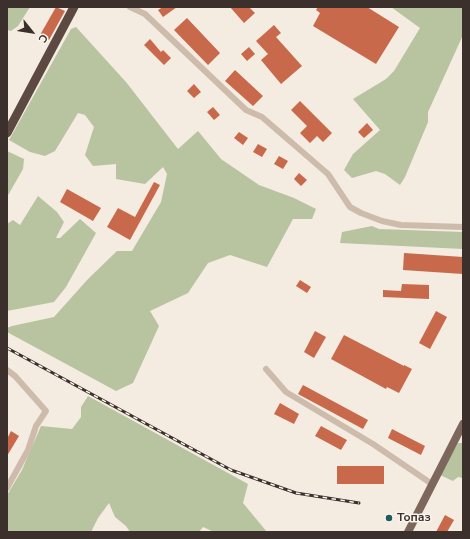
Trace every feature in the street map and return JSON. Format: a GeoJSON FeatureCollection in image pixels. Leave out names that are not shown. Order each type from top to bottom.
{"type":"FeatureCollection","features":[{"type":"Feature","properties":{"kind":"highway"},"geometry":{"type":"LineString","coordinates":[[7,133],[74,7]]}},
{"type":"Feature","properties":{"kind":"main road"},"geometry":{"type":"LineString","coordinates":[[408,532],[463,424]]}},
{"type":"Feature","properties":{"kind":"street"},"geometry":{"type":"LineString","coordinates":[[130,7],[145,14],[246,110],[262,117],[328,174],[350,207],[382,221],[401,225],[463,227]]}},
{"type":"Feature","properties":{"kind":"street"},"geometry":{"type":"LineString","coordinates":[[266,369],[286,392],[373,444],[432,484]]}},
{"type":"Feature","properties":{"kind":"street"},"geometry":{"type":"LineString","coordinates":[[7,370],[15,376],[46,410],[36,426],[28,450],[7,488]]}},
{"type":"Feature","properties":{"kind":"green space"},"geometry":{"type":"Polygon","coordinates":[[[7,7],[30,7],[18,26],[11,31],[7,30],[7,7]]]}},
{"type":"Feature","properties":{"kind":"green space"},"geometry":{"type":"Polygon","coordinates":[[[391,7],[463,7],[463,35],[428,112],[428,122],[405,177],[400,185],[385,174],[376,171],[352,178],[344,170],[353,154],[380,130],[353,99],[386,79],[394,71],[420,28],[391,7]]]}},
{"type":"Feature","properties":{"kind":"green space"},"geometry":{"type":"Polygon","coordinates":[[[76,27],[126,82],[178,149],[198,131],[221,159],[259,185],[294,198],[316,209],[312,219],[293,219],[267,267],[230,255],[208,263],[188,293],[150,311],[159,326],[133,383],[116,391],[7,332],[7,328],[12,326],[54,317],[88,279],[117,251],[132,251],[161,202],[167,174],[163,167],[145,184],[116,179],[116,164],[93,166],[85,155],[94,127],[85,115],[78,113],[55,151],[45,156],[30,152],[9,140],[71,29],[76,27]]]}},
{"type":"Feature","properties":{"kind":"green space"},"geometry":{"type":"Polygon","coordinates":[[[7,151],[24,159],[23,169],[7,197],[7,151]]]}},
{"type":"Feature","properties":{"kind":"green space"},"geometry":{"type":"Polygon","coordinates":[[[38,196],[57,212],[64,222],[56,238],[60,238],[80,219],[96,233],[66,287],[54,302],[7,311],[7,224],[13,220],[20,225],[38,196]]]}},
{"type":"Feature","properties":{"kind":"green space"},"geometry":{"type":"Polygon","coordinates":[[[372,226],[379,229],[463,232],[463,249],[340,243],[342,232],[372,226]]]}},
{"type":"Feature","properties":{"kind":"green space"},"geometry":{"type":"Polygon","coordinates":[[[88,396],[248,484],[243,503],[267,532],[214,532],[203,527],[199,532],[130,532],[126,526],[115,517],[109,503],[98,518],[91,532],[7,532],[7,495],[22,470],[41,426],[72,429],[81,417],[81,407],[88,396]]]}},
{"type":"Feature","properties":{"kind":"green space"},"geometry":{"type":"Polygon","coordinates":[[[458,443],[463,443],[463,478],[458,477],[453,481],[440,475],[458,443]]]}},
{"type":"Feature","properties":{"kind":"building"},"geometry":{"type":"Polygon","coordinates":[[[56,7],[65,11],[49,40],[40,35],[56,7]]]}},
{"type":"Feature","properties":{"kind":"building"},"geometry":{"type":"Polygon","coordinates":[[[163,7],[177,7],[163,17],[158,10],[163,7]]]}},
{"type":"Feature","properties":{"kind":"building"},"geometry":{"type":"Polygon","coordinates":[[[230,7],[249,7],[255,13],[244,23],[230,7]]]}},
{"type":"Feature","properties":{"kind":"building"},"geometry":{"type":"Polygon","coordinates":[[[318,7],[367,7],[399,27],[376,64],[313,26],[320,13],[316,10],[318,7]]]}},
{"type":"Feature","properties":{"kind":"building"},"geometry":{"type":"Polygon","coordinates":[[[187,18],[220,53],[208,65],[174,30],[187,18]]]}},
{"type":"Feature","properties":{"kind":"building"},"geometry":{"type":"Polygon","coordinates":[[[274,25],[281,33],[276,37],[302,66],[281,84],[261,60],[268,54],[256,41],[274,25]]]}},
{"type":"Feature","properties":{"kind":"building"},"geometry":{"type":"Polygon","coordinates":[[[150,39],[161,52],[163,50],[171,58],[164,65],[144,45],[150,39]]]}},
{"type":"Feature","properties":{"kind":"building"},"geometry":{"type":"Polygon","coordinates":[[[249,47],[255,54],[247,61],[241,54],[249,47]]]}},
{"type":"Feature","properties":{"kind":"building"},"geometry":{"type":"Polygon","coordinates":[[[235,70],[263,96],[253,106],[225,81],[235,70]]]}},
{"type":"Feature","properties":{"kind":"building"},"geometry":{"type":"Polygon","coordinates":[[[194,84],[201,92],[194,98],[187,91],[194,84]]]}},
{"type":"Feature","properties":{"kind":"building"},"geometry":{"type":"Polygon","coordinates":[[[300,101],[332,133],[323,142],[317,136],[310,143],[300,133],[307,126],[291,110],[300,101]]]}},
{"type":"Feature","properties":{"kind":"building"},"geometry":{"type":"Polygon","coordinates":[[[213,107],[220,115],[214,120],[207,112],[213,107]]]}},
{"type":"Feature","properties":{"kind":"building"},"geometry":{"type":"Polygon","coordinates":[[[367,123],[373,130],[364,138],[358,132],[367,123]]]}},
{"type":"Feature","properties":{"kind":"building"},"geometry":{"type":"Polygon","coordinates":[[[239,132],[248,138],[243,145],[234,138],[239,132]]]}},
{"type":"Feature","properties":{"kind":"building"},"geometry":{"type":"Polygon","coordinates":[[[258,144],[267,149],[262,157],[253,152],[258,144]]]}},
{"type":"Feature","properties":{"kind":"building"},"geometry":{"type":"Polygon","coordinates":[[[279,156],[288,161],[283,169],[274,164],[279,156]]]}},
{"type":"Feature","properties":{"kind":"building"},"geometry":{"type":"Polygon","coordinates":[[[299,173],[307,180],[301,186],[294,179],[299,173]]]}},
{"type":"Feature","properties":{"kind":"building"},"geometry":{"type":"Polygon","coordinates":[[[154,182],[160,185],[130,240],[107,227],[118,208],[135,217],[154,182]]]}},
{"type":"Feature","properties":{"kind":"building"},"geometry":{"type":"Polygon","coordinates":[[[67,189],[101,208],[93,221],[60,202],[67,189]]]}},
{"type":"Feature","properties":{"kind":"building"},"geometry":{"type":"Polygon","coordinates":[[[404,253],[463,257],[463,274],[403,270],[404,253]]]}},
{"type":"Feature","properties":{"kind":"building"},"geometry":{"type":"Polygon","coordinates":[[[300,280],[311,287],[307,293],[296,286],[300,280]]]}},
{"type":"Feature","properties":{"kind":"building"},"geometry":{"type":"Polygon","coordinates":[[[402,284],[429,285],[429,299],[383,297],[383,290],[401,291],[402,284]]]}},
{"type":"Feature","properties":{"kind":"building"},"geometry":{"type":"Polygon","coordinates":[[[436,311],[447,317],[430,349],[419,343],[436,311]]]}},
{"type":"Feature","properties":{"kind":"building"},"geometry":{"type":"Polygon","coordinates":[[[315,331],[326,337],[314,358],[304,352],[315,331]]]}},
{"type":"Feature","properties":{"kind":"building"},"geometry":{"type":"Polygon","coordinates":[[[344,335],[412,369],[399,393],[387,387],[386,389],[331,359],[344,335]]]}},
{"type":"Feature","properties":{"kind":"building"},"geometry":{"type":"Polygon","coordinates":[[[303,385],[368,420],[363,429],[298,394],[303,385]]]}},
{"type":"Feature","properties":{"kind":"building"},"geometry":{"type":"Polygon","coordinates":[[[280,403],[299,414],[294,424],[274,414],[280,403]]]}},
{"type":"Feature","properties":{"kind":"building"},"geometry":{"type":"Polygon","coordinates":[[[321,426],[347,440],[341,450],[315,436],[321,426]]]}},
{"type":"Feature","properties":{"kind":"building"},"geometry":{"type":"Polygon","coordinates":[[[392,429],[425,446],[421,455],[388,438],[392,429]]]}},
{"type":"Feature","properties":{"kind":"building"},"geometry":{"type":"Polygon","coordinates":[[[11,431],[19,436],[7,456],[7,439],[11,431]]]}},
{"type":"Feature","properties":{"kind":"building"},"geometry":{"type":"Polygon","coordinates":[[[337,466],[384,466],[384,484],[337,484],[337,466]]]}},
{"type":"Feature","properties":{"kind":"building"},"geometry":{"type":"Polygon","coordinates":[[[445,515],[454,520],[447,532],[436,532],[445,515]]]}},
{"type":"Feature","properties":{"kind":"railway"},"geometry":{"type":"LineString","coordinates":[[7,348],[231,470],[296,493],[359,503]]}},
{"type":"Feature","properties":{"kind":"place","name":"Топаз"},"geometry":{"type":"Point","coordinates":[389,518]}}]}
